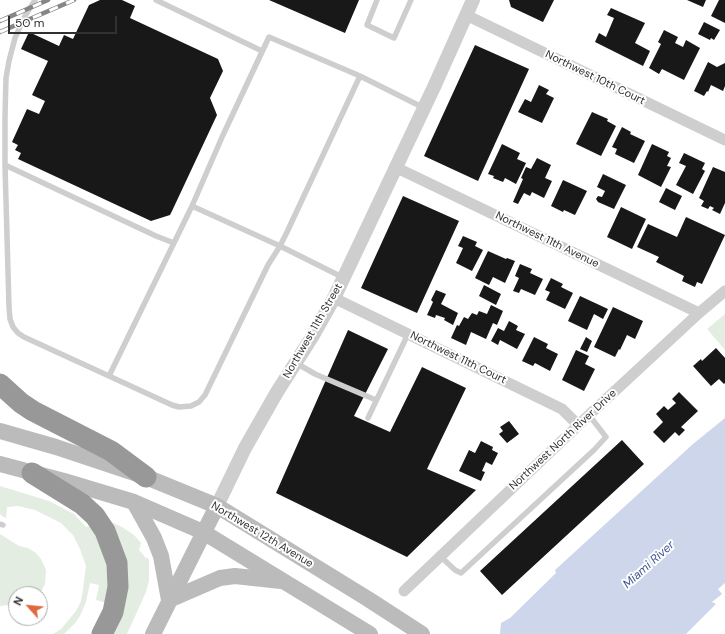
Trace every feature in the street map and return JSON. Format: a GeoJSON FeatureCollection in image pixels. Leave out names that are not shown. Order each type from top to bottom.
{"type":"FeatureCollection","features":[{"type":"Feature","properties":{"kind":"highway"},"geometry":{"type":"LineString","coordinates":[[0,384],[21,403],[33,411],[111,451],[146,477]]}},
{"type":"Feature","properties":{"kind":"highway"},"geometry":{"type":"LineString","coordinates":[[32,472],[82,504],[95,516],[110,542],[117,564],[118,587],[113,612],[102,634]]}},
{"type":"Feature","properties":{"kind":"main road","name":"Northwest 12th Avenue"},"geometry":{"type":"LineString","coordinates":[[0,431],[56,447],[146,477],[217,506],[422,634]]}},
{"type":"Feature","properties":{"kind":"main road"},"geometry":{"type":"LineString","coordinates":[[0,464],[64,480],[134,502],[204,532],[370,634]]}},
{"type":"Feature","properties":{"kind":"main road"},"geometry":{"type":"LineString","coordinates":[[134,502],[154,538],[161,556],[169,600],[220,578],[235,576],[285,581]]}},
{"type":"Feature","properties":{"kind":"main road","name":"Northwest 11th Street"},"geometry":{"type":"LineString","coordinates":[[153,634],[217,506]]}},
{"type":"Feature","properties":{"kind":"street","name":"Northwest 11th Street"},"geometry":{"type":"LineString","coordinates":[[217,506],[245,448],[334,298],[424,108],[473,0]]}},
{"type":"Feature","properties":{"kind":"street","name":"Northwest 10th Court"},"geometry":{"type":"LineString","coordinates":[[466,15],[725,140]]}},
{"type":"Feature","properties":{"kind":"street","name":"Northwest 11th Avenue"},"geometry":{"type":"LineString","coordinates":[[395,167],[699,313]]}},
{"type":"Feature","properties":{"kind":"street","name":"Northwest North River Drive"},"geometry":{"type":"LineString","coordinates":[[404,592],[578,425],[699,313],[725,291]]}},
{"type":"Feature","properties":{"kind":"street","name":"Northwest 11th Court"},"geometry":{"type":"LineString","coordinates":[[334,298],[562,409],[578,425]]}},
{"type":"Feature","properties":{"kind":"lane"},"geometry":{"type":"LineString","coordinates":[[35,0],[25,16],[15,38],[6,78],[5,118],[10,319],[13,327],[24,338],[172,406],[191,406],[199,402],[205,396],[268,265],[280,246],[360,76]]}},
{"type":"Feature","properties":{"kind":"lane"},"geometry":{"type":"LineString","coordinates":[[156,0],[262,51]]}},
{"type":"Feature","properties":{"kind":"lane"},"geometry":{"type":"LineString","coordinates":[[377,0],[366,25],[394,38],[411,0]]}},
{"type":"Feature","properties":{"kind":"lane"},"geometry":{"type":"LineString","coordinates":[[109,376],[192,206],[226,128],[269,37],[360,76],[424,108]]}},
{"type":"Feature","properties":{"kind":"lane"},"geometry":{"type":"LineString","coordinates":[[6,165],[174,243]]}},
{"type":"Feature","properties":{"kind":"lane"},"geometry":{"type":"LineString","coordinates":[[192,206],[280,246],[344,278]]}},
{"type":"Feature","properties":{"kind":"lane"},"geometry":{"type":"LineString","coordinates":[[368,418],[408,334]]}},
{"type":"Feature","properties":{"kind":"lane"},"geometry":{"type":"LineString","coordinates":[[296,362],[314,374],[376,400]]}},
{"type":"Feature","properties":{"kind":"lane"},"geometry":{"type":"LineString","coordinates":[[440,556],[455,570],[461,573],[594,450],[606,437],[589,415]]}},
{"type":"Feature","properties":{"kind":"shaded area"},"geometry":{"type":"Polygon","coordinates":[[[725,314],[725,350],[707,329],[725,314]]]}},
{"type":"Feature","properties":{"kind":"shaded area"},"geometry":{"type":"Polygon","coordinates":[[[0,486],[49,501],[74,514],[86,527],[92,526],[110,568],[107,603],[96,600],[99,585],[90,583],[86,602],[80,616],[64,634],[53,634],[61,629],[76,611],[81,601],[86,566],[80,549],[73,535],[61,523],[35,510],[18,506],[7,507],[6,518],[2,516],[0,514],[0,486]]]}},
{"type":"Feature","properties":{"kind":"shaded area"},"geometry":{"type":"Polygon","coordinates":[[[111,522],[134,535],[141,543],[139,550],[146,558],[148,558],[149,561],[149,581],[146,592],[127,634],[113,634],[123,612],[127,593],[111,522]]]}},
{"type":"Feature","properties":{"kind":"shaded area"},"geometry":{"type":"Polygon","coordinates":[[[0,534],[19,546],[28,548],[36,553],[41,559],[46,570],[44,586],[8,586],[8,605],[0,606],[0,534]]]}},
{"type":"Feature","properties":{"kind":"water","name":"Miami River"},"geometry":{"type":"Polygon","coordinates":[[[725,418],[725,583],[718,589],[722,594],[712,602],[716,604],[686,634],[500,634],[501,623],[510,618],[556,573],[555,570],[693,444],[725,418]]]}},
{"type":"Feature","properties":{"kind":"building"},"geometry":{"type":"Polygon","coordinates":[[[100,0],[122,0],[135,6],[130,18],[218,59],[223,71],[210,98],[217,115],[172,211],[170,215],[151,221],[18,159],[21,153],[15,150],[18,145],[12,142],[27,109],[39,114],[45,101],[32,95],[48,61],[21,49],[29,32],[59,46],[64,35],[73,39],[89,5],[100,0]]]}},
{"type":"Feature","properties":{"kind":"building"},"geometry":{"type":"Polygon","coordinates":[[[269,0],[359,0],[345,33],[269,0]]]}},
{"type":"Feature","properties":{"kind":"building"},"geometry":{"type":"Polygon","coordinates":[[[509,0],[554,0],[543,22],[511,7],[509,0]]]}},
{"type":"Feature","properties":{"kind":"building"},"geometry":{"type":"Polygon","coordinates":[[[687,0],[706,0],[703,7],[687,0]]]}},
{"type":"Feature","properties":{"kind":"building"},"geometry":{"type":"Polygon","coordinates":[[[719,0],[725,0],[725,23],[711,16],[719,0]]]}},
{"type":"Feature","properties":{"kind":"building"},"geometry":{"type":"Polygon","coordinates":[[[611,8],[645,23],[635,43],[650,51],[643,66],[595,42],[599,33],[606,37],[614,18],[607,15],[611,8]]]}},
{"type":"Feature","properties":{"kind":"building"},"geometry":{"type":"Polygon","coordinates":[[[704,22],[720,30],[714,40],[711,38],[710,40],[698,34],[704,22]]]}},
{"type":"Feature","properties":{"kind":"building"},"geometry":{"type":"Polygon","coordinates":[[[664,30],[678,37],[675,43],[683,47],[686,40],[700,48],[684,80],[662,69],[659,74],[649,68],[661,44],[658,42],[664,30]]]}},
{"type":"Feature","properties":{"kind":"building"},"geometry":{"type":"Polygon","coordinates":[[[475,45],[529,69],[478,181],[424,156],[475,45]]]}},
{"type":"Feature","properties":{"kind":"building"},"geometry":{"type":"Polygon","coordinates":[[[708,62],[717,67],[725,63],[725,86],[723,91],[711,85],[708,92],[707,91],[704,96],[694,91],[708,62]]]}},
{"type":"Feature","properties":{"kind":"building"},"geometry":{"type":"Polygon","coordinates":[[[539,85],[549,90],[546,94],[554,98],[542,123],[518,112],[525,99],[531,102],[539,85]]]}},
{"type":"Feature","properties":{"kind":"building"},"geometry":{"type":"Polygon","coordinates":[[[592,112],[608,119],[607,121],[616,126],[601,156],[576,144],[592,112]]]}},
{"type":"Feature","properties":{"kind":"building"},"geometry":{"type":"Polygon","coordinates":[[[622,127],[631,132],[630,134],[645,141],[634,163],[615,154],[617,149],[612,147],[622,127]]]}},
{"type":"Feature","properties":{"kind":"building"},"geometry":{"type":"Polygon","coordinates":[[[502,144],[520,153],[517,159],[526,163],[516,184],[505,178],[503,182],[488,174],[502,144]]]}},
{"type":"Feature","properties":{"kind":"building"},"geometry":{"type":"Polygon","coordinates":[[[652,144],[669,152],[667,156],[671,158],[667,166],[671,167],[661,187],[638,175],[652,144]]]}},
{"type":"Feature","properties":{"kind":"building"},"geometry":{"type":"Polygon","coordinates":[[[684,153],[705,163],[702,169],[705,171],[693,194],[676,185],[686,166],[679,163],[684,153]]]}},
{"type":"Feature","properties":{"kind":"building"},"geometry":{"type":"Polygon","coordinates":[[[537,158],[551,165],[545,178],[552,181],[544,198],[532,192],[530,196],[524,193],[518,204],[513,202],[523,179],[521,178],[526,167],[531,169],[537,158]]]}},
{"type":"Feature","properties":{"kind":"building"},"geometry":{"type":"Polygon","coordinates":[[[713,167],[725,172],[725,203],[720,214],[712,210],[714,208],[710,206],[708,209],[701,206],[704,201],[699,198],[713,167]]]}},
{"type":"Feature","properties":{"kind":"building"},"geometry":{"type":"Polygon","coordinates":[[[603,174],[626,185],[614,209],[598,202],[596,199],[598,196],[602,197],[605,191],[597,187],[603,174]]]}},
{"type":"Feature","properties":{"kind":"building"},"geometry":{"type":"Polygon","coordinates":[[[563,180],[587,191],[575,215],[564,210],[563,212],[551,206],[563,180]]]}},
{"type":"Feature","properties":{"kind":"building"},"geometry":{"type":"Polygon","coordinates":[[[666,188],[682,196],[675,210],[659,202],[666,188]]]}},
{"type":"Feature","properties":{"kind":"building"},"geometry":{"type":"Polygon","coordinates":[[[403,196],[459,221],[417,313],[361,288],[403,196]]]}},
{"type":"Feature","properties":{"kind":"building"},"geometry":{"type":"Polygon","coordinates":[[[621,207],[646,219],[632,249],[607,237],[621,207]]]}},
{"type":"Feature","properties":{"kind":"building"},"geometry":{"type":"Polygon","coordinates":[[[686,217],[725,235],[702,284],[697,282],[695,287],[682,281],[684,276],[656,262],[659,257],[637,247],[648,224],[677,237],[686,217]]]}},
{"type":"Feature","properties":{"kind":"building"},"geometry":{"type":"Polygon","coordinates":[[[463,236],[477,242],[475,246],[483,250],[472,271],[456,263],[463,248],[458,246],[463,236]]]}},
{"type":"Feature","properties":{"kind":"building"},"geometry":{"type":"Polygon","coordinates":[[[488,251],[506,259],[515,261],[505,283],[493,277],[489,285],[475,278],[488,251]]]}},
{"type":"Feature","properties":{"kind":"building"},"geometry":{"type":"Polygon","coordinates":[[[520,264],[532,269],[530,273],[543,279],[535,295],[521,289],[519,293],[513,291],[519,278],[515,276],[520,264]]]}},
{"type":"Feature","properties":{"kind":"building"},"geometry":{"type":"Polygon","coordinates":[[[551,278],[563,284],[561,287],[573,293],[565,309],[546,300],[550,292],[545,290],[551,278]]]}},
{"type":"Feature","properties":{"kind":"building"},"geometry":{"type":"Polygon","coordinates":[[[484,285],[501,294],[496,305],[479,296],[484,285]]]}},
{"type":"Feature","properties":{"kind":"building"},"geometry":{"type":"Polygon","coordinates":[[[436,290],[446,294],[441,304],[458,313],[453,325],[444,320],[445,318],[436,315],[435,318],[427,315],[433,302],[431,300],[436,290]]]}},
{"type":"Feature","properties":{"kind":"building"},"geometry":{"type":"Polygon","coordinates":[[[580,296],[608,309],[603,319],[594,314],[587,330],[568,321],[580,296]]]}},
{"type":"Feature","properties":{"kind":"building"},"geometry":{"type":"Polygon","coordinates":[[[491,305],[503,311],[497,325],[493,323],[486,339],[471,332],[466,345],[451,338],[457,325],[459,326],[464,317],[468,319],[472,313],[477,315],[479,311],[487,314],[491,305]]]}},
{"type":"Feature","properties":{"kind":"building"},"geometry":{"type":"Polygon","coordinates":[[[613,307],[643,321],[635,339],[627,335],[615,357],[594,347],[613,307]]]}},
{"type":"Feature","properties":{"kind":"building"},"geometry":{"type":"Polygon","coordinates":[[[509,321],[518,326],[516,330],[525,334],[517,349],[500,340],[498,345],[491,341],[498,328],[504,331],[509,321]]]}},
{"type":"Feature","properties":{"kind":"building"},"geometry":{"type":"Polygon","coordinates":[[[348,330],[388,349],[354,416],[390,432],[422,367],[466,388],[427,469],[476,490],[407,557],[276,493],[348,330]]]}},
{"type":"Feature","properties":{"kind":"building"},"geometry":{"type":"Polygon","coordinates":[[[534,337],[548,344],[546,348],[558,354],[550,371],[535,363],[533,366],[522,361],[534,337]]]}},
{"type":"Feature","properties":{"kind":"building"},"geometry":{"type":"Polygon","coordinates":[[[586,337],[592,341],[587,352],[580,349],[586,337]]]}},
{"type":"Feature","properties":{"kind":"building"},"geometry":{"type":"Polygon","coordinates":[[[716,348],[725,358],[725,383],[724,384],[719,379],[711,386],[693,366],[701,359],[702,361],[716,348]]]}},
{"type":"Feature","properties":{"kind":"building"},"geometry":{"type":"Polygon","coordinates":[[[576,350],[589,356],[585,364],[595,369],[584,391],[562,380],[576,350]]]}},
{"type":"Feature","properties":{"kind":"building"},"geometry":{"type":"Polygon","coordinates":[[[679,392],[698,411],[681,427],[685,430],[679,436],[675,432],[664,443],[653,432],[663,422],[656,414],[664,406],[668,410],[676,403],[672,399],[679,392]]]}},
{"type":"Feature","properties":{"kind":"building"},"geometry":{"type":"Polygon","coordinates":[[[509,421],[519,434],[507,443],[499,434],[503,431],[500,427],[509,421]]]}},
{"type":"Feature","properties":{"kind":"building"},"geometry":{"type":"Polygon","coordinates":[[[622,440],[644,464],[502,595],[480,571],[622,440]]]}},
{"type":"Feature","properties":{"kind":"building"},"geometry":{"type":"Polygon","coordinates":[[[481,441],[493,447],[492,450],[498,453],[492,465],[486,462],[482,471],[485,472],[481,481],[459,471],[469,450],[475,453],[481,441]]]}},
{"type":"Feature","properties":{"kind":"railway"},"geometry":{"type":"LineString","coordinates":[[0,21],[48,0]]}},
{"type":"Feature","properties":{"kind":"railway"},"geometry":{"type":"LineString","coordinates":[[0,32],[74,0]]}}]}
